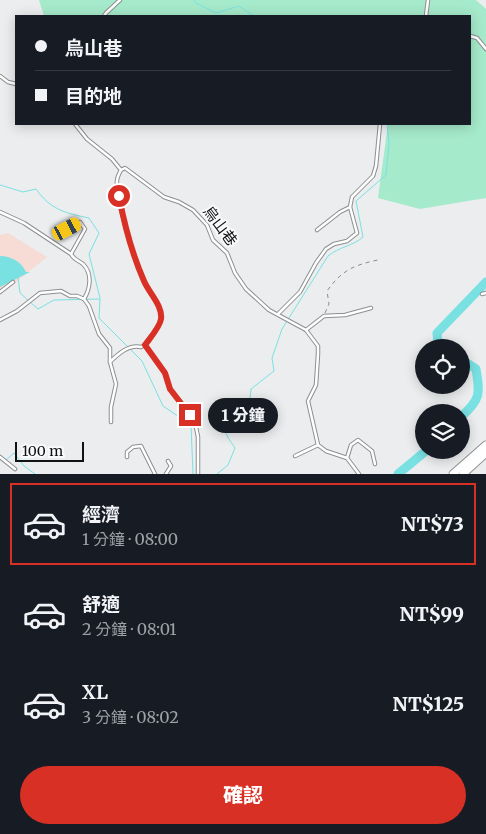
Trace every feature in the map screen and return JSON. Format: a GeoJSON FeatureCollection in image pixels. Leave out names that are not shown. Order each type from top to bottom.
{"type":"FeatureCollection","features":[{"type":"Feature","properties":{"kind":"main road"},"geometry":{"type":"LineString","coordinates":[[454,474],[486,445]]}},
{"type":"Feature","properties":{"kind":"main road"},"geometry":{"type":"LineString","coordinates":[[463,474],[486,453]]}},
{"type":"Feature","properties":{"kind":"lane"},"geometry":{"type":"LineString","coordinates":[[105,15],[120,0]]}},
{"type":"Feature","properties":{"kind":"lane"},"geometry":{"type":"LineString","coordinates":[[426,15],[428,0]]}},
{"type":"Feature","properties":{"kind":"lane"},"geometry":{"type":"LineString","coordinates":[[471,36],[477,38],[486,50]]}},
{"type":"Feature","properties":{"kind":"lane"},"geometry":{"type":"LineString","coordinates":[[0,76],[8,82],[15,84]]}},
{"type":"Feature","properties":{"kind":"lane","name":"烏山巷"},"geometry":{"type":"LineString","coordinates":[[76,125],[86,139],[112,159],[121,170],[125,168],[164,197],[179,202],[193,210],[207,225],[213,240],[227,253],[235,274],[246,289],[269,310],[306,330]]}},
{"type":"Feature","properties":{"kind":"lane"},"geometry":{"type":"LineString","coordinates":[[278,314],[300,292],[326,249],[334,244],[347,241],[356,233],[350,207],[352,198],[373,176],[376,166],[380,125]]}},
{"type":"Feature","properties":{"kind":"lane"},"geometry":{"type":"LineString","coordinates":[[110,362],[126,349],[145,345],[161,321],[161,315],[156,302],[139,270],[122,210],[117,182],[121,170]]}},
{"type":"Feature","properties":{"kind":"lane"},"geometry":{"type":"LineString","coordinates":[[316,230],[350,207]]}},
{"type":"Feature","properties":{"kind":"lane"},"geometry":{"type":"LineString","coordinates":[[0,212],[24,224],[71,254],[75,260],[83,264],[88,275],[90,289],[84,299]]}},
{"type":"Feature","properties":{"kind":"lane"},"geometry":{"type":"LineString","coordinates":[[67,229],[80,222],[85,229],[71,254]]}},
{"type":"Feature","properties":{"kind":"lane"},"geometry":{"type":"LineString","coordinates":[[0,292],[12,282]]}},
{"type":"Feature","properties":{"kind":"lane"},"geometry":{"type":"LineString","coordinates":[[0,320],[17,311],[40,293],[60,291],[70,296],[78,296],[84,299],[89,306],[99,334],[110,348],[110,362],[116,384],[111,407],[111,422]]}},
{"type":"Feature","properties":{"kind":"lane"},"geometry":{"type":"LineString","coordinates":[[359,474],[347,458],[326,451],[318,445],[315,438],[312,412],[308,405],[316,385],[318,346],[306,330],[324,316],[345,315],[371,308]]}},
{"type":"Feature","properties":{"kind":"lane"},"geometry":{"type":"LineString","coordinates":[[145,345],[165,373],[170,389],[194,422],[198,438],[198,474]]}},
{"type":"Feature","properties":{"kind":"lane"},"geometry":{"type":"LineString","coordinates":[[347,458],[351,446],[358,440],[372,451],[375,464]]}},
{"type":"Feature","properties":{"kind":"lane"},"geometry":{"type":"LineString","coordinates":[[295,456],[318,445]]}},
{"type":"Feature","properties":{"kind":"lane"},"geometry":{"type":"LineString","coordinates":[[127,457],[127,452],[134,447],[141,446],[155,474]]}},
{"type":"Feature","properties":{"kind":"lane"},"geometry":{"type":"LineString","coordinates":[[0,457],[14,469]]}},
{"type":"Feature","properties":{"kind":"lane"},"geometry":{"type":"LineString","coordinates":[[166,474],[171,466],[168,461]]}},
{"type":"Feature","properties":{"kind":"path"},"geometry":{"type":"LineString","coordinates":[[324,316],[329,304],[328,291],[332,283],[350,268],[378,260]]}},
{"type":"Feature","properties":{"kind":"shaded area"},"geometry":{"type":"Polygon","coordinates":[[[8,233],[47,257],[0,295],[0,235],[8,233]]]}},
{"type":"Feature","properties":{"kind":"green space"},"geometry":{"type":"Polygon","coordinates":[[[39,0],[476,0],[486,9],[486,198],[420,209],[378,198],[388,125],[471,125],[471,15],[44,15],[39,0]]]}},
{"type":"Feature","properties":{"kind":"water"},"geometry":{"type":"Polygon","coordinates":[[[0,256],[16,260],[26,272],[30,272],[0,287],[0,256]]]}},
{"type":"Feature","properties":{"kind":"waterway"},"geometry":{"type":"LineString","coordinates":[[194,0],[196,3],[216,13],[239,6],[252,15]]}},
{"type":"Feature","properties":{"kind":"waterway"},"geometry":{"type":"LineString","coordinates":[[217,474],[228,465],[235,448],[227,435],[226,428],[231,422],[237,420],[243,423],[248,419],[251,389],[274,371],[272,358],[282,329],[328,256],[363,237],[356,201],[386,175],[389,143],[387,125]]}},
{"type":"Feature","properties":{"kind":"waterway"},"geometry":{"type":"LineString","coordinates":[[0,185],[23,192],[36,189],[47,202],[59,210],[89,218],[99,233],[89,254],[100,298]]}},
{"type":"Feature","properties":{"kind":"waterway"},"geometry":{"type":"LineString","coordinates":[[18,277],[20,293],[38,309],[54,300],[100,299],[99,318],[128,347]]}},
{"type":"Feature","properties":{"kind":"waterway"},"geometry":{"type":"LineString","coordinates":[[438,339],[437,333],[486,282]]}},
{"type":"Feature","properties":{"kind":"waterway"},"geometry":{"type":"LineString","coordinates":[[130,349],[142,361],[163,406],[191,425],[193,474]]}},
{"type":"Feature","properties":{"kind":"waterway"},"geometry":{"type":"LineString","coordinates":[[470,365],[476,369],[478,385],[478,396],[470,407]]}},
{"type":"Feature","properties":{"kind":"waterway"},"geometry":{"type":"LineString","coordinates":[[6,460],[14,453],[24,466],[35,474]]}},
{"type":"Feature","properties":{"kind":"waterway"},"geometry":{"type":"LineString","coordinates":[[398,474],[416,459]]}},
{"type":"Feature","properties":{"kind":"route"},"geometry":{"type":"LineString","coordinates":[[119,196],[139,270],[161,315],[161,321],[145,345],[165,373],[170,389],[190,415]]}}]}
